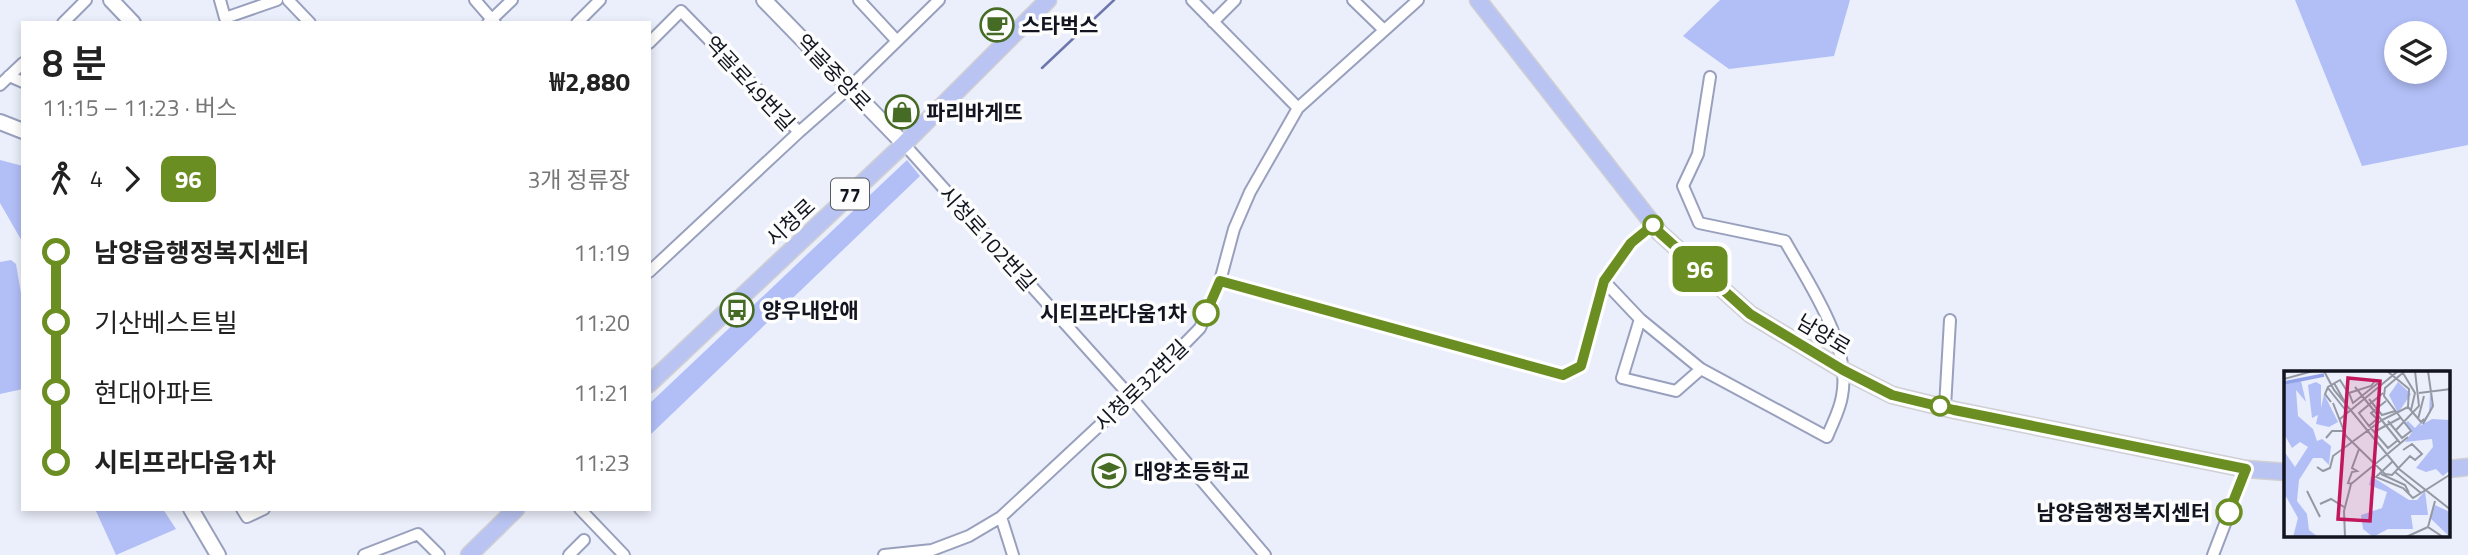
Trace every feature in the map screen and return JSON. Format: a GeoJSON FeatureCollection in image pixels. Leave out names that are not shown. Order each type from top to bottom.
{"type":"FeatureCollection","features":[{"type":"Feature","properties":{"kind":"main road","name":"시청로"},"geometry":{"type":"LineString","coordinates":[[651,382],[904,144],[1048,0]]}},
{"type":"Feature","properties":{"kind":"main road","name":"남양로"},"geometry":{"type":"LineString","coordinates":[[1478,0],[1660,233],[1750,314],[1843,370],[1892,395],[2246,469],[2284,472]]}},
{"type":"Feature","properties":{"kind":"main road"},"geometry":{"type":"LineString","coordinates":[[2450,469],[2468,467]]}},
{"type":"Feature","properties":{"kind":"main road"},"geometry":{"type":"LineString","coordinates":[[469,555],[514,511]]}},
{"type":"Feature","properties":{"kind":"street"},"geometry":{"type":"LineString","coordinates":[[65,21],[86,0]]}},
{"type":"Feature","properties":{"kind":"street"},"geometry":{"type":"LineString","coordinates":[[111,0],[131,21]]}},
{"type":"Feature","properties":{"kind":"street"},"geometry":{"type":"LineString","coordinates":[[220,0],[225,18],[277,0]]}},
{"type":"Feature","properties":{"kind":"street"},"geometry":{"type":"LineString","coordinates":[[288,0],[308,21]]}},
{"type":"Feature","properties":{"kind":"street"},"geometry":{"type":"LineString","coordinates":[[475,0],[490,21]]}},
{"type":"Feature","properties":{"kind":"street"},"geometry":{"type":"LineString","coordinates":[[492,21],[512,0]]}},
{"type":"Feature","properties":{"kind":"street"},"geometry":{"type":"LineString","coordinates":[[579,21],[600,0]]}},
{"type":"Feature","properties":{"kind":"street","name":"역골중앙로"},"geometry":{"type":"LineString","coordinates":[[764,0],[904,144]]}},
{"type":"Feature","properties":{"kind":"street"},"geometry":{"type":"LineString","coordinates":[[859,0],[898,41]]}},
{"type":"Feature","properties":{"kind":"street"},"geometry":{"type":"LineString","coordinates":[[799,132],[849,88],[939,0]]}},
{"type":"Feature","properties":{"kind":"street"},"geometry":{"type":"LineString","coordinates":[[1192,0],[1298,108]]}},
{"type":"Feature","properties":{"kind":"street"},"geometry":{"type":"LineString","coordinates":[[1213,22],[1235,0]]}},
{"type":"Feature","properties":{"kind":"street"},"geometry":{"type":"LineString","coordinates":[[1353,0],[1384,30]]}},
{"type":"Feature","properties":{"kind":"street","name":"시청로32번길"},"geometry":{"type":"LineString","coordinates":[[884,555],[932,552],[969,536],[1001,517],[1200,328],[1220,281],[1234,229],[1298,108],[1418,0]]}},
{"type":"Feature","properties":{"kind":"street","name":"역골로49번길"},"geometry":{"type":"LineString","coordinates":[[651,41],[681,10],[799,132],[651,270]]}},
{"type":"Feature","properties":{"kind":"street"},"geometry":{"type":"LineString","coordinates":[[0,85],[21,65]]}},
{"type":"Feature","properties":{"kind":"street"},"geometry":{"type":"LineString","coordinates":[[9,76],[21,81]]}},
{"type":"Feature","properties":{"kind":"street"},"geometry":{"type":"LineString","coordinates":[[1604,281],[1640,319],[1701,369],[1827,437],[1842,396],[1843,370],[1835,334],[1786,241],[1699,223],[1683,186],[1698,154],[1710,77]]}},
{"type":"Feature","properties":{"kind":"street"},"geometry":{"type":"LineString","coordinates":[[0,122],[21,130]]}},
{"type":"Feature","properties":{"kind":"street","name":"시청로102번길"},"geometry":{"type":"LineString","coordinates":[[904,144],[1130,397],[1265,555]]}},
{"type":"Feature","properties":{"kind":"street"},"geometry":{"type":"LineString","coordinates":[[1220,281],[1563,375],[1581,366],[1604,281],[1631,243],[1653,225]]}},
{"type":"Feature","properties":{"kind":"street"},"geometry":{"type":"LineString","coordinates":[[1640,319],[1622,378],[1676,391],[1701,369]]}},
{"type":"Feature","properties":{"kind":"street"},"geometry":{"type":"LineString","coordinates":[[1945,407],[1950,320]]}},
{"type":"Feature","properties":{"kind":"street"},"geometry":{"type":"LineString","coordinates":[[2213,555],[2246,469]]}},
{"type":"Feature","properties":{"kind":"street"},"geometry":{"type":"LineString","coordinates":[[192,511],[218,555]]}},
{"type":"Feature","properties":{"kind":"street"},"geometry":{"type":"LineString","coordinates":[[243,511],[247,517],[260,511]]}},
{"type":"Feature","properties":{"kind":"street"},"geometry":{"type":"LineString","coordinates":[[582,511],[624,555]]}},
{"type":"Feature","properties":{"kind":"street"},"geometry":{"type":"LineString","coordinates":[[1001,517],[1013,555]]}},
{"type":"Feature","properties":{"kind":"street"},"geometry":{"type":"LineString","coordinates":[[364,555],[418,534],[439,555]]}},
{"type":"Feature","properties":{"kind":"street"},"geometry":{"type":"LineString","coordinates":[[569,555],[584,540]]}},
{"type":"Feature","properties":{"kind":"shaded area"},"geometry":{"type":"Polygon","coordinates":[[[1720,0],[1850,0],[1834,56],[1729,69],[1683,36],[1720,0]]]}},
{"type":"Feature","properties":{"kind":"shaded area"},"geometry":{"type":"Polygon","coordinates":[[[2295,0],[2468,0],[2468,145],[2362,166],[2295,0]]]}},
{"type":"Feature","properties":{"kind":"shaded area"},"geometry":{"type":"Polygon","coordinates":[[[0,160],[21,165],[21,240],[0,203],[0,160]]]}},
{"type":"Feature","properties":{"kind":"shaded area"},"geometry":{"type":"Polygon","coordinates":[[[907,160],[920,176],[651,434],[651,402],[907,160]]]}},
{"type":"Feature","properties":{"kind":"shaded area"},"geometry":{"type":"Polygon","coordinates":[[[11,260],[16,264],[21,293],[21,389],[0,394],[0,262],[11,260]]]}},
{"type":"Feature","properties":{"kind":"shaded area"},"geometry":{"type":"Polygon","coordinates":[[[96,511],[164,511],[176,529],[116,555],[96,511]]]}},
{"type":"Feature","properties":{"kind":"waterway"},"geometry":{"type":"LineString","coordinates":[[1042,68],[1114,0]]}},
{"type":"Feature","properties":{"kind":"bus line","name":"96"},"geometry":{"type":"LineString","coordinates":[[1206,313],[1220,281],[1563,375],[1581,366],[1604,281],[1631,243],[1653,225],[1750,314],[1843,370],[1892,395],[2246,469],[2229,512]]}},
{"type":"Feature","properties":{"kind":"place","name":"스타벅스"},"geometry":{"type":"Point","coordinates":[997,25]}},
{"type":"Feature","properties":{"kind":"place","name":"파리바게뜨"},"geometry":{"type":"Point","coordinates":[902,112]}},
{"type":"Feature","properties":{"kind":"place","name":"양우내안애"},"geometry":{"type":"Point","coordinates":[737,310]}},
{"type":"Feature","properties":{"kind":"place","name":"시티프라다움1차"},"geometry":{"type":"Point","coordinates":[1206,313]}},
{"type":"Feature","properties":{"kind":"place","name":"대양초등학교"},"geometry":{"type":"Point","coordinates":[1109,471]}},
{"type":"Feature","properties":{"kind":"place","name":"남양읍행정복지센터"},"geometry":{"type":"Point","coordinates":[2229,512]}}]}
